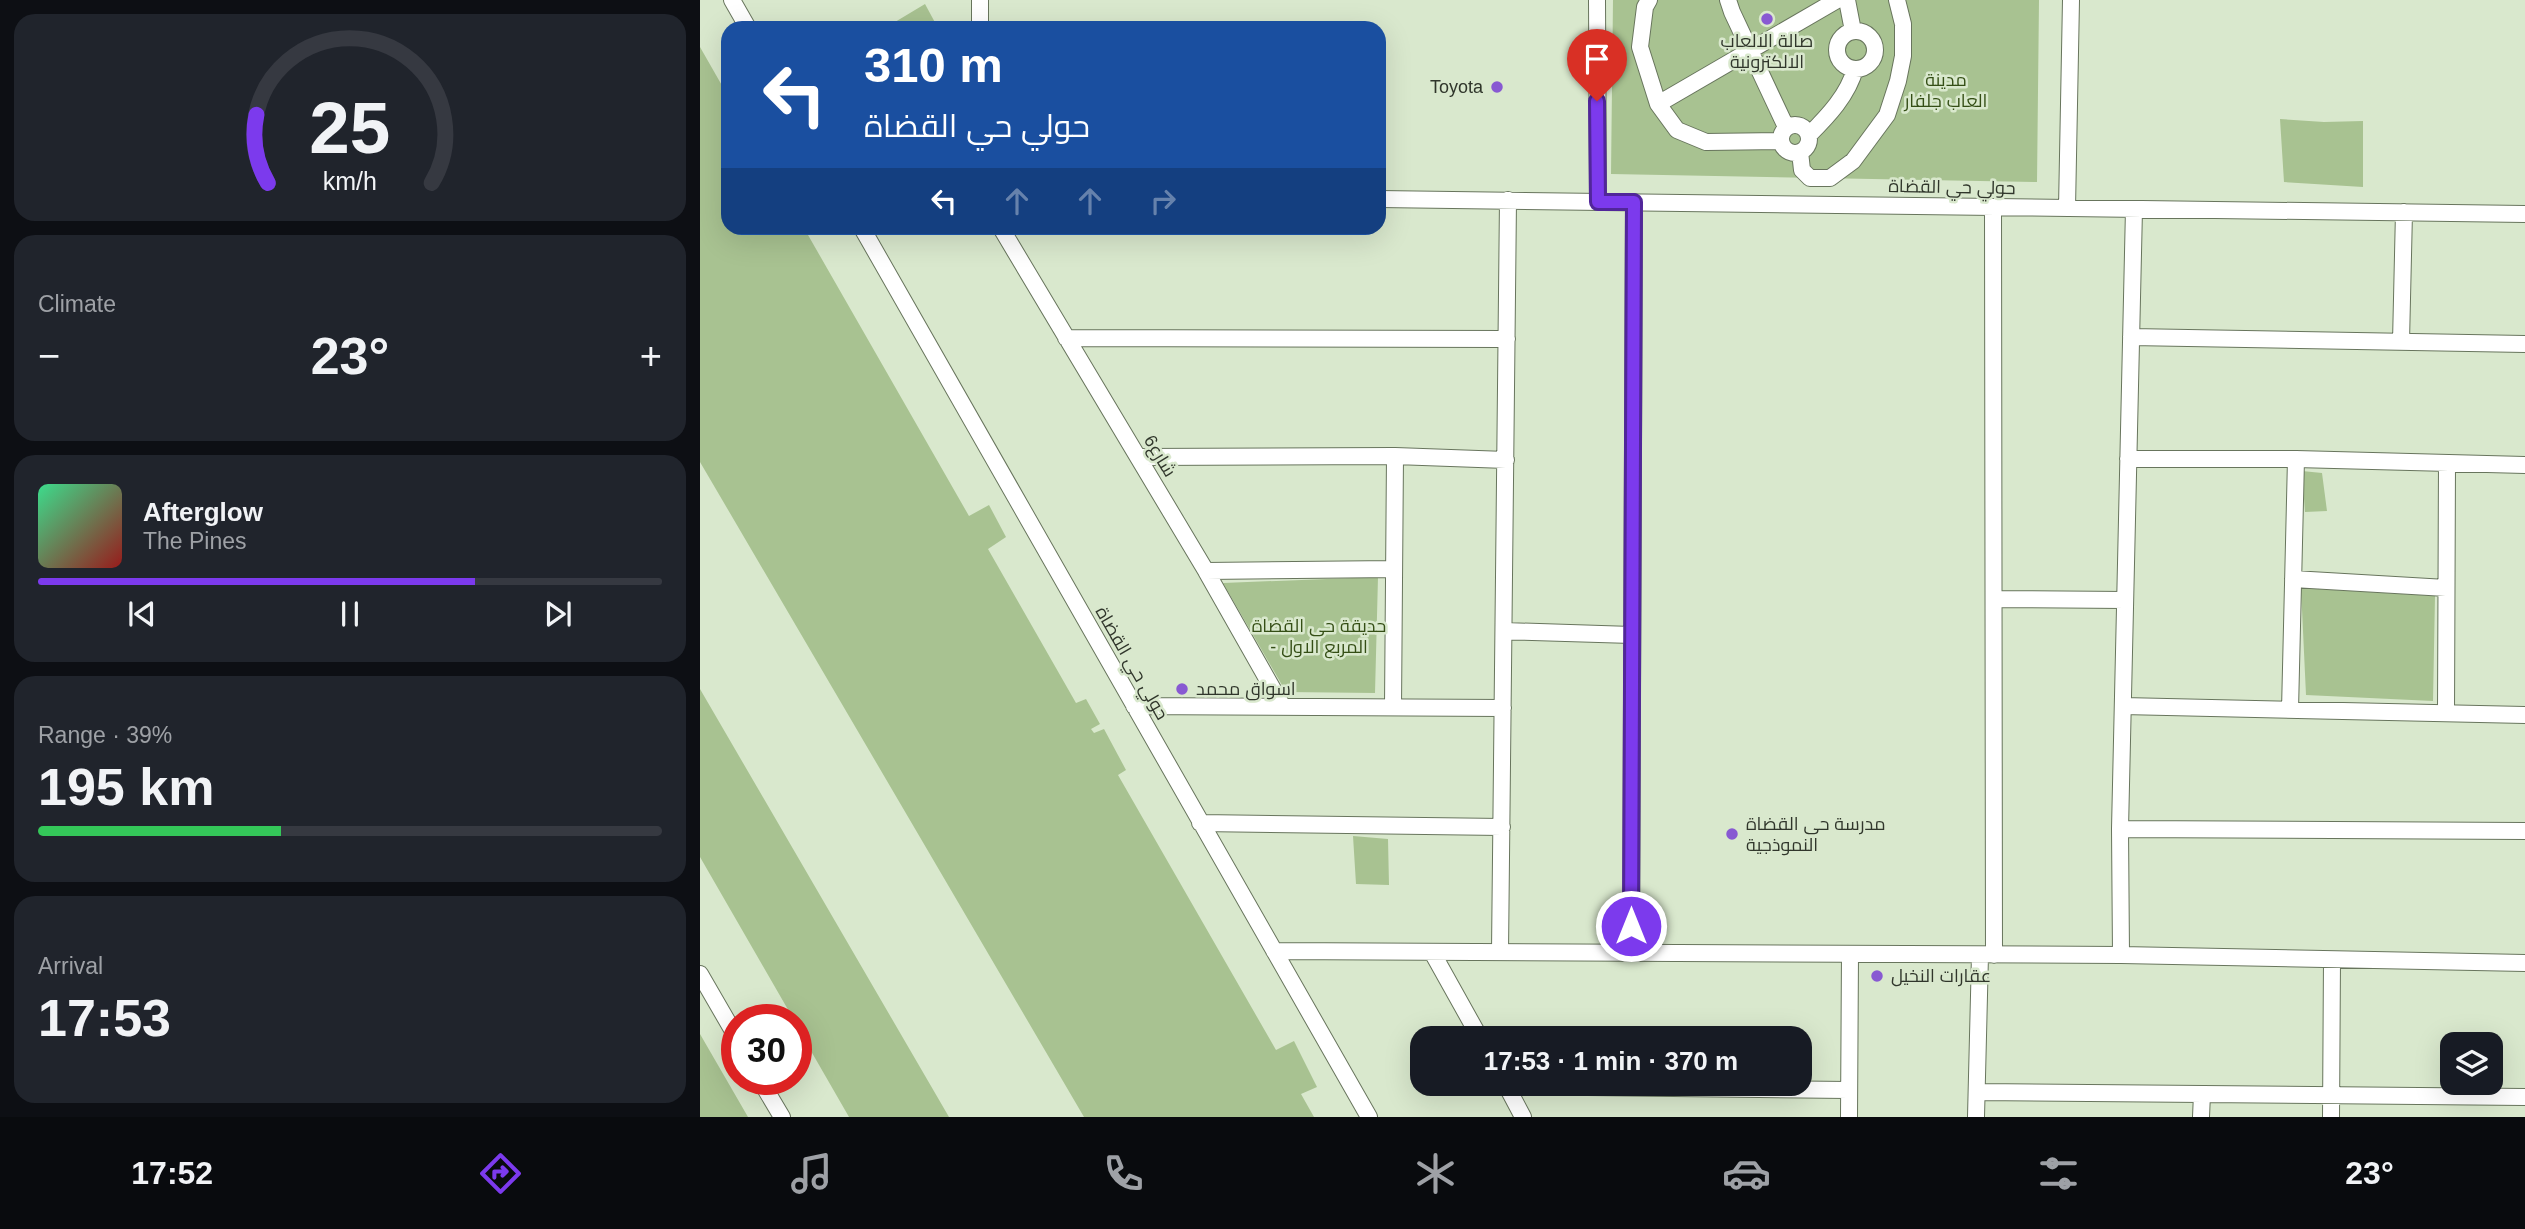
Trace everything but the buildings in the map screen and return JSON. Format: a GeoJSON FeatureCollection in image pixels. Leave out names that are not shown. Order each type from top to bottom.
{"type":"FeatureCollection","features":[{"type":"Feature","properties":{"kind":"street"},"geometry":{"type":"LineString","coordinates":[[732,0],[744,21]]}},
{"type":"Feature","properties":{"kind":"street"},"geometry":{"type":"LineString","coordinates":[[981,0],[981,21]]}},
{"type":"Feature","properties":{"kind":"street"},"geometry":{"type":"LineString","coordinates":[[1597,0],[1598,202]]}},
{"type":"Feature","properties":{"kind":"street"},"geometry":{"type":"LineString","coordinates":[[1649,0],[1645,7],[1640,47],[1658,104],[1677,130],[1706,142],[1783,134],[1800,125],[1809,135]]}},
{"type":"Feature","properties":{"kind":"street"},"geometry":{"type":"LineString","coordinates":[[1728,0],[1783,134],[1784,148],[1791,153],[1806,148],[1809,135],[1834,109],[1855,69]]}},
{"type":"Feature","properties":{"kind":"street"},"geometry":{"type":"LineString","coordinates":[[1658,104],[1837,0]]}},
{"type":"Feature","properties":{"kind":"street"},"geometry":{"type":"LineString","coordinates":[[1847,0],[1853,30]]}},
{"type":"Feature","properties":{"kind":"street"},"geometry":{"type":"LineString","coordinates":[[1800,152],[1802,170],[1810,178],[1830,178],[1853,161],[1887,115],[1903,56],[1903,24],[1897,0]]}},
{"type":"Feature","properties":{"kind":"street"},"geometry":{"type":"LineString","coordinates":[[2067,208],[2071,0]]}},
{"type":"Feature","properties":{"kind":"street"},"geometry":{"type":"LineString","coordinates":[[1853,30],[1871,38],[1875,48],[1873,58],[1865,66],[1855,69],[1839,60],[1836,51],[1838,41],[1853,30]]}},
{"type":"Feature","properties":{"kind":"street","name":"حولي حي القضاة"},"geometry":{"type":"LineString","coordinates":[[1386,199],[2525,214]]}},
{"type":"Feature","properties":{"kind":"street"},"geometry":{"type":"LineString","coordinates":[[1500,952],[1508,200]]}},
{"type":"Feature","properties":{"kind":"street"},"geometry":{"type":"LineString","coordinates":[[1631,953],[1634,202]]}},
{"type":"Feature","properties":{"kind":"street"},"geometry":{"type":"LineString","coordinates":[[1976,1117],[1987,955],[1994,599],[1993,207]]}},
{"type":"Feature","properties":{"kind":"street"},"geometry":{"type":"LineString","coordinates":[[2121,955],[2120,829],[2134,209]]}},
{"type":"Feature","properties":{"kind":"street"},"geometry":{"type":"LineString","coordinates":[[2402,342],[2404,212]]}},
{"type":"Feature","properties":{"kind":"street","name":"حولي حي القضاة"},"geometry":{"type":"LineString","coordinates":[[866,235],[1369,1117]]}},
{"type":"Feature","properties":{"kind":"street","name":"شارع6"},"geometry":{"type":"LineString","coordinates":[[1005,235],[1139,457],[1283,707]]}},
{"type":"Feature","properties":{"kind":"street"},"geometry":{"type":"LineString","coordinates":[[2131,337],[2525,344]]}},
{"type":"Feature","properties":{"kind":"street"},"geometry":{"type":"LineString","coordinates":[[1066,338],[1507,339]]}},
{"type":"Feature","properties":{"kind":"street"},"geometry":{"type":"LineString","coordinates":[[1139,457],[1395,456],[1506,460]]}},
{"type":"Feature","properties":{"kind":"street"},"geometry":{"type":"LineString","coordinates":[[1393,707],[1395,456]]}},
{"type":"Feature","properties":{"kind":"street"},"geometry":{"type":"LineString","coordinates":[[2128,458],[2525,465]]}},
{"type":"Feature","properties":{"kind":"street"},"geometry":{"type":"LineString","coordinates":[[2290,710],[2295,459]]}},
{"type":"Feature","properties":{"kind":"street"},"geometry":{"type":"LineString","coordinates":[[2446,713],[2447,463]]}},
{"type":"Feature","properties":{"kind":"street"},"geometry":{"type":"LineString","coordinates":[[1206,571],[1394,569]]}},
{"type":"Feature","properties":{"kind":"street"},"geometry":{"type":"LineString","coordinates":[[2293,579],[2446,588]]}},
{"type":"Feature","properties":{"kind":"street"},"geometry":{"type":"LineString","coordinates":[[1994,599],[2125,600]]}},
{"type":"Feature","properties":{"kind":"street"},"geometry":{"type":"LineString","coordinates":[[1504,631],[1632,635]]}},
{"type":"Feature","properties":{"kind":"street"},"geometry":{"type":"LineString","coordinates":[[1134,706],[1503,708]]}},
{"type":"Feature","properties":{"kind":"street"},"geometry":{"type":"LineString","coordinates":[[2123,706],[2525,715]]}},
{"type":"Feature","properties":{"kind":"street"},"geometry":{"type":"LineString","coordinates":[[1200,823],[1502,827]]}},
{"type":"Feature","properties":{"kind":"street"},"geometry":{"type":"LineString","coordinates":[[2120,829],[2525,831]]}},
{"type":"Feature","properties":{"kind":"street"},"geometry":{"type":"LineString","coordinates":[[1274,951],[2121,955],[2525,963]]}},
{"type":"Feature","properties":{"kind":"street"},"geometry":{"type":"LineString","coordinates":[[1433,952],[1473,1026]]}},
{"type":"Feature","properties":{"kind":"street"},"geometry":{"type":"LineString","coordinates":[[1849,1117],[1850,954]]}},
{"type":"Feature","properties":{"kind":"street"},"geometry":{"type":"LineString","coordinates":[[2331,1117],[2332,960]]}},
{"type":"Feature","properties":{"kind":"street"},"geometry":{"type":"LineString","coordinates":[[700,974],[721,1010]]}},
{"type":"Feature","properties":{"kind":"street"},"geometry":{"type":"LineString","coordinates":[[1812,1089],[1848,1090]]}},
{"type":"Feature","properties":{"kind":"street"},"geometry":{"type":"LineString","coordinates":[[1977,1092],[2525,1097]]}},
{"type":"Feature","properties":{"kind":"street"},"geometry":{"type":"LineString","coordinates":[[2202,1094],[2202,1117]]}},
{"type":"Feature","properties":{"kind":"street"},"geometry":{"type":"LineString","coordinates":[[769,1095],[782,1117]]}},
{"type":"Feature","properties":{"kind":"street"},"geometry":{"type":"LineString","coordinates":[[1511,1096],[1523,1117]]}},
{"type":"Feature","properties":{"kind":"green space","name":"مدينة العاب جلفار"},"geometry":{"type":"Polygon","coordinates":[[[1613,0],[2039,0],[2037,182],[1611,174],[1613,0]]]}},
{"type":"Feature","properties":{"kind":"green space"},"geometry":{"type":"Polygon","coordinates":[[[925,4],[934,21],[897,21],[925,4]]]}},
{"type":"Feature","properties":{"kind":"green space"},"geometry":{"type":"Polygon","coordinates":[[[700,47],[721,84],[721,235],[808,235],[969,516],[989,505],[1006,537],[988,549],[1076,703],[1086,699],[1100,724],[1091,729],[1094,733],[1104,729],[1126,770],[1118,775],[1276,1050],[1294,1041],[1317,1087],[1301,1094],[1314,1117],[1084,1117],[700,462],[700,47]]]}},
{"type":"Feature","properties":{"kind":"green space"},"geometry":{"type":"Polygon","coordinates":[[[2280,119],[2363,121],[2363,187],[2284,182],[2280,119]]]}},
{"type":"Feature","properties":{"kind":"green space"},"geometry":{"type":"Polygon","coordinates":[[[2302,471],[2322,473],[2327,511],[2305,512],[2302,471]]]}},
{"type":"Feature","properties":{"kind":"green space","name":"حديقة حي القضاة - المربع الاول"},"geometry":{"type":"Polygon","coordinates":[[[1378,577],[1375,693],[1286,692],[1223,583],[1378,577]]]}},
{"type":"Feature","properties":{"kind":"green space"},"geometry":{"type":"Polygon","coordinates":[[[2301,588],[2435,596],[2433,701],[2306,695],[2301,588]]]}},
{"type":"Feature","properties":{"kind":"green space"},"geometry":{"type":"Polygon","coordinates":[[[700,689],[949,1117],[849,1117],[812,1053],[812,1004],[785,1004],[700,857],[700,689]]]}},
{"type":"Feature","properties":{"kind":"green space"},"geometry":{"type":"Polygon","coordinates":[[[1353,836],[1388,839],[1389,885],[1356,884],[1353,836]]]}},
{"type":"Feature","properties":{"kind":"green space"},"geometry":{"type":"Polygon","coordinates":[[[700,1034],[721,1070],[721,1095],[735,1095],[748,1117],[700,1117],[700,1034]]]}},
{"type":"Feature","properties":{"kind":"place","name":"صالة الالعاب الالكترونية"},"geometry":{"type":"Point","coordinates":[1767,19]}},
{"type":"Feature","properties":{"kind":"place","name":"Toyota"},"geometry":{"type":"Point","coordinates":[1497,87]}},
{"type":"Feature","properties":{"kind":"place","name":"اسواق محمد"},"geometry":{"type":"Point","coordinates":[1182,689]}},
{"type":"Feature","properties":{"kind":"place","name":"مدرسة حي القضاة النموذجية"},"geometry":{"type":"Point","coordinates":[1732,834]}},
{"type":"Feature","properties":{"kind":"place","name":"عقارات النخيل"},"geometry":{"type":"Point","coordinates":[1877,976]}},
{"type":"Feature","properties":{"kind":"route"},"geometry":{"type":"LineString","coordinates":[[1597,101],[1598,202],[1634,202],[1631,926]]}}]}
